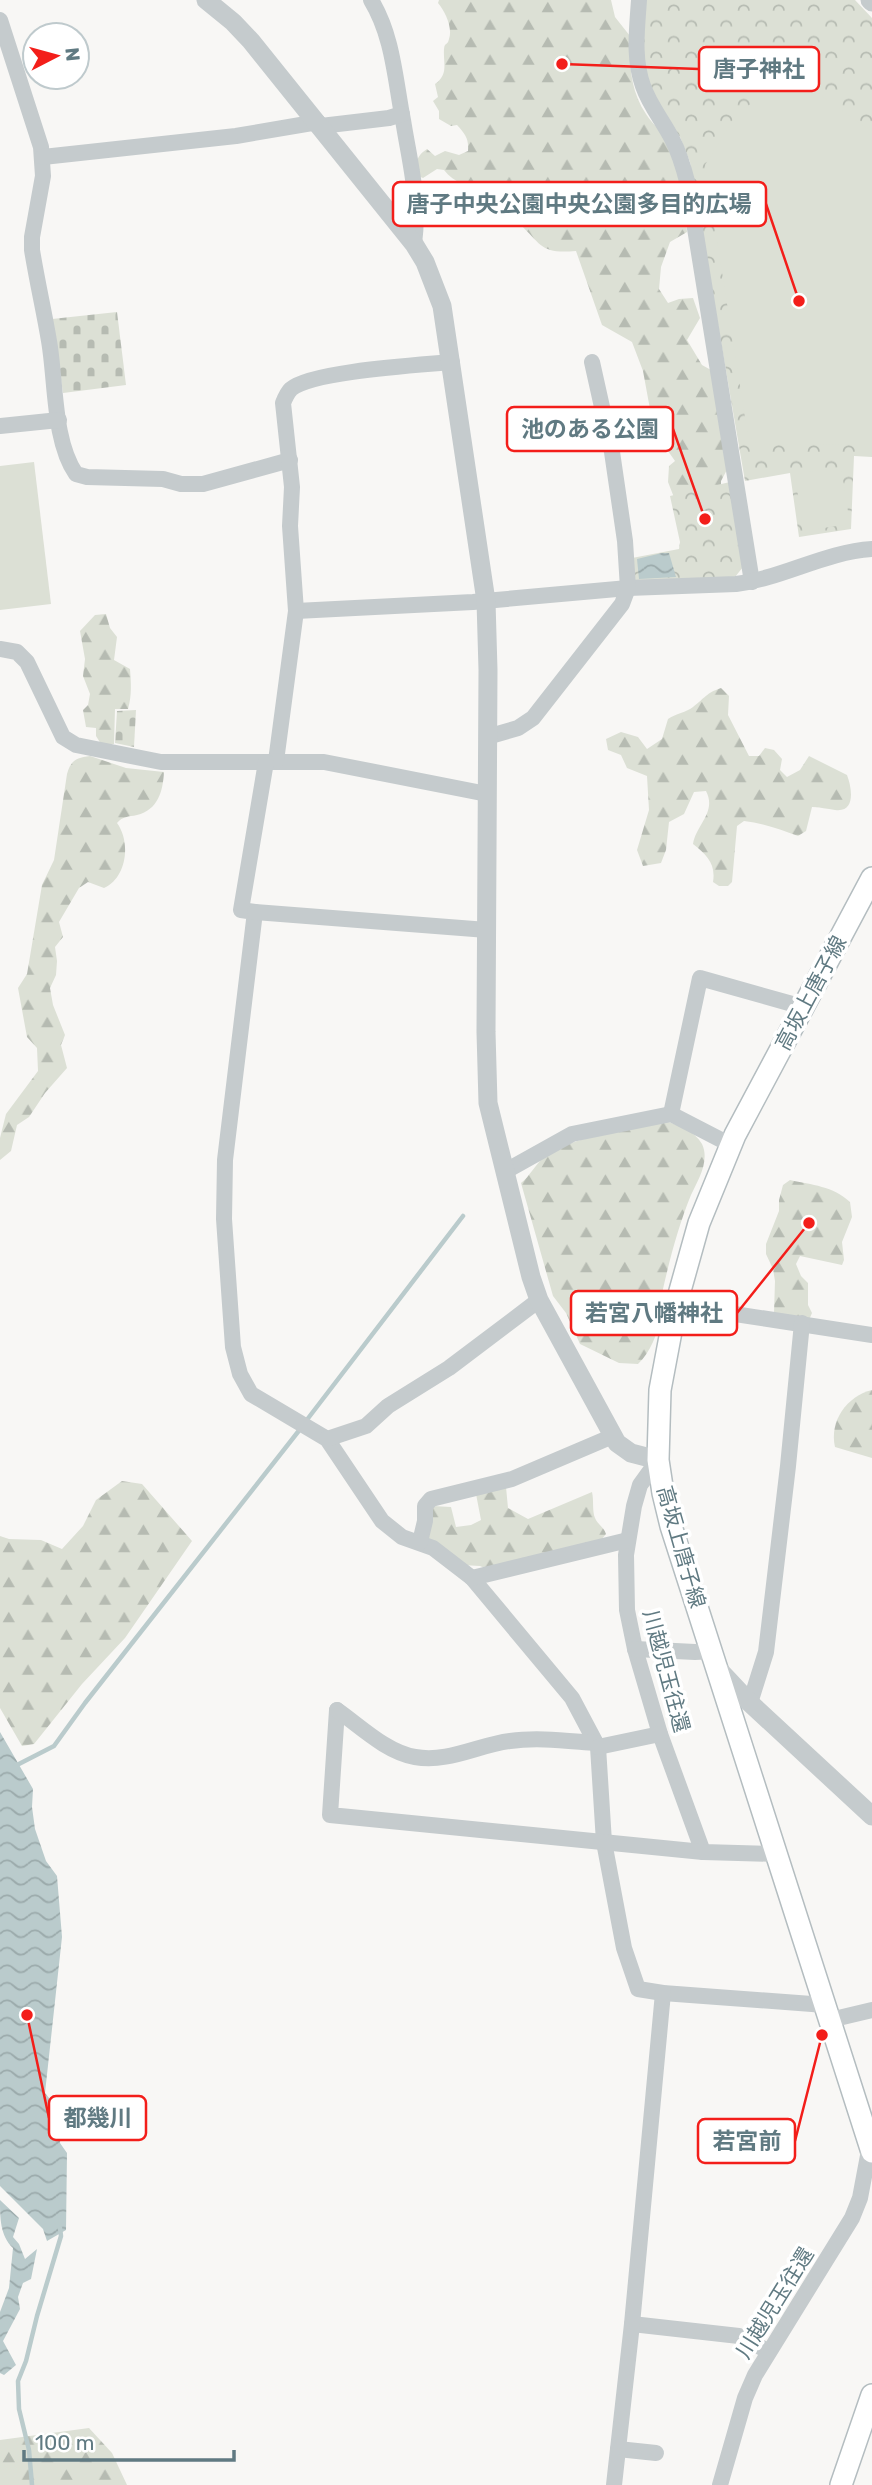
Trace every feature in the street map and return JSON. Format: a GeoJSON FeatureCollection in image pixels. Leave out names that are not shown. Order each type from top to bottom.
{"type":"FeatureCollection","features":[{"type":"Feature","properties":{"kind":"main road","name":"高坂上唐子線"},"geometry":{"type":"LineString","coordinates":[[871,2147],[671,1526],[658,1460],[660,1390],[676,1305],[699,1223],[731,1145],[872,878]]}},
{"type":"Feature","properties":{"kind":"main road"},"geometry":{"type":"LineString","coordinates":[[841,2485],[872,2395]]}},
{"type":"Feature","properties":{"kind":"street"},"geometry":{"type":"LineString","coordinates":[[206,0],[251,41],[414,244],[435,284],[442,306],[486,601],[488,1103],[523,1251],[540,1300],[617,1443],[626,1451],[658,1460]]}},
{"type":"Feature","properties":{"kind":"street"},"geometry":{"type":"LineString","coordinates":[[371,0],[386,30],[402,114],[418,215],[414,244]]}},
{"type":"Feature","properties":{"kind":"street"},"geometry":{"type":"LineString","coordinates":[[639,0],[636,56],[652,106],[677,150],[688,185],[752,582]]}},
{"type":"Feature","properties":{"kind":"street"},"geometry":{"type":"LineString","coordinates":[[0,20],[43,157],[43,176],[32,250],[49,343],[59,420],[69,465],[76,474],[87,477],[163,479],[181,484],[203,484],[290,460]]}},
{"type":"Feature","properties":{"kind":"street"},"geometry":{"type":"LineString","coordinates":[[43,157],[389,118],[402,114]]}},
{"type":"Feature","properties":{"kind":"street"},"geometry":{"type":"LineString","coordinates":[[452,362],[363,370],[308,381],[291,389],[283,403],[292,487],[290,526],[296,611],[271,761],[241,910],[487,930]]}},
{"type":"Feature","properties":{"kind":"street"},"geometry":{"type":"LineString","coordinates":[[487,737],[518,728],[533,718],[622,604],[628,588],[625,541],[612,452],[592,362]]}},
{"type":"Feature","properties":{"kind":"street"},"geometry":{"type":"LineString","coordinates":[[0,426],[59,420]]}},
{"type":"Feature","properties":{"kind":"street"},"geometry":{"type":"LineString","coordinates":[[296,611],[752,582],[844,553],[872,549]]}},
{"type":"Feature","properties":{"kind":"street"},"geometry":{"type":"LineString","coordinates":[[0,649],[17,652],[27,662],[63,737],[69,743],[161,762],[324,762],[487,793]]}},
{"type":"Feature","properties":{"kind":"street"},"geometry":{"type":"LineString","coordinates":[[255,912],[225,1160],[224,1219],[233,1347],[240,1374],[251,1394],[327,1439],[382,1521],[402,1536],[433,1548],[472,1578],[572,1698],[597,1745],[604,1842],[624,1948],[638,1989],[827,2012],[872,2010]]}},
{"type":"Feature","properties":{"kind":"street"},"geometry":{"type":"LineString","coordinates":[[671,1114],[700,978],[803,1007]]}},
{"type":"Feature","properties":{"kind":"street"},"geometry":{"type":"LineString","coordinates":[[504,1172],[572,1135],[671,1114],[731,1145]]}},
{"type":"Feature","properties":{"kind":"street"},"geometry":{"type":"LineString","coordinates":[[327,1439],[366,1426],[388,1406],[449,1368],[540,1300]]}},
{"type":"Feature","properties":{"kind":"street"},"geometry":{"type":"LineString","coordinates":[[676,1305],[872,1335]]}},
{"type":"Feature","properties":{"kind":"street"},"geometry":{"type":"LineString","coordinates":[[750,1703],[766,1653],[802,1323]]}},
{"type":"Feature","properties":{"kind":"street"},"geometry":{"type":"LineString","coordinates":[[421,1542],[425,1506],[431,1499],[512,1479],[613,1436]]}},
{"type":"Feature","properties":{"kind":"street","name":"川越児玉往還"},"geometry":{"type":"LineString","coordinates":[[658,1460],[640,1485],[628,1540],[626,1588],[635,1649],[660,1734],[703,1852]]}},
{"type":"Feature","properties":{"kind":"street"},"geometry":{"type":"LineString","coordinates":[[472,1578],[628,1540]]}},
{"type":"Feature","properties":{"kind":"street"},"geometry":{"type":"LineString","coordinates":[[635,1649],[695,1652],[716,1660],[750,1703],[872,1816]]}},
{"type":"Feature","properties":{"kind":"street"},"geometry":{"type":"LineString","coordinates":[[660,1734],[597,1745],[551,1740],[509,1741],[441,1758],[415,1757],[392,1749],[337,1710],[330,1815],[703,1852],[776,1854]]}},
{"type":"Feature","properties":{"kind":"street"},"geometry":{"type":"LineString","coordinates":[[614,2485],[663,1993]]}},
{"type":"Feature","properties":{"kind":"street","name":"川越児玉往還"},"geometry":{"type":"LineString","coordinates":[[720,2485],[745,2398],[768,2351],[852,2217],[860,2199],[871,2147]]}},
{"type":"Feature","properties":{"kind":"street"},"geometry":{"type":"LineString","coordinates":[[632,2324],[739,2336],[768,2351]]}},
{"type":"Feature","properties":{"kind":"street"},"geometry":{"type":"LineString","coordinates":[[618,2449],[656,2453]]}},
{"type":"Feature","properties":{"kind":"green space"},"geometry":{"type":"Polygon","coordinates":[[[439,0],[611,0],[615,17],[630,36],[630,66],[641,105],[674,147],[680,164],[687,232],[670,242],[661,267],[659,289],[668,303],[693,298],[700,318],[687,340],[702,365],[711,370],[729,466],[721,481],[721,496],[675,500],[668,482],[669,466],[675,461],[654,431],[643,371],[632,342],[602,325],[576,251],[549,250],[538,243],[520,224],[511,227],[494,218],[485,188],[462,184],[444,170],[437,169],[423,178],[418,176],[417,161],[427,149],[435,156],[445,151],[459,155],[468,151],[464,134],[457,125],[451,126],[439,119],[439,111],[433,101],[438,97],[435,84],[444,72],[444,49],[450,35],[448,20],[438,3],[439,0]]]}},
{"type":"Feature","properties":{"kind":"green space"},"geometry":{"type":"Polygon","coordinates":[[[644,0],[855,0],[872,18],[872,457],[854,456],[851,529],[799,537],[790,473],[745,481],[690,162],[680,137],[650,89],[644,64],[644,0]]]}},
{"type":"Feature","properties":{"kind":"green space"},"geometry":{"type":"Polygon","coordinates":[[[794,76],[872,132],[872,444],[759,445],[748,436],[705,165],[737,113],[794,76]]]}},
{"type":"Feature","properties":{"kind":"green space"},"geometry":{"type":"Polygon","coordinates":[[[117,312],[126,385],[63,393],[52,319],[117,312]]]}},
{"type":"Feature","properties":{"kind":"green space"},"geometry":{"type":"Polygon","coordinates":[[[34,462],[51,604],[0,610],[0,466],[34,462]]]}},
{"type":"Feature","properties":{"kind":"green space"},"geometry":{"type":"Polygon","coordinates":[[[841,467],[850,524],[803,531],[795,474],[841,467]]]}},
{"type":"Feature","properties":{"kind":"green space"},"geometry":{"type":"Polygon","coordinates":[[[730,482],[743,567],[735,577],[635,581],[632,558],[679,549],[680,542],[670,496],[730,482]]]}},
{"type":"Feature","properties":{"kind":"green space"},"geometry":{"type":"Polygon","coordinates":[[[106,614],[110,628],[117,637],[114,660],[130,669],[131,694],[128,709],[115,709],[114,744],[101,744],[96,736],[96,728],[86,727],[83,710],[88,705],[90,694],[83,676],[85,659],[80,631],[95,615],[106,614]]]}},
{"type":"Feature","properties":{"kind":"green space"},"geometry":{"type":"Polygon","coordinates":[[[721,688],[729,696],[728,715],[749,756],[759,756],[765,748],[774,750],[782,759],[780,770],[787,777],[800,770],[809,756],[847,775],[851,793],[849,804],[842,810],[812,807],[806,831],[798,836],[751,822],[744,821],[737,826],[732,882],[728,886],[719,886],[713,882],[713,870],[709,860],[693,844],[708,812],[709,799],[706,791],[694,792],[684,814],[669,822],[666,850],[661,863],[643,866],[637,850],[649,810],[647,776],[627,768],[621,755],[608,750],[606,739],[621,732],[638,737],[647,749],[662,739],[668,719],[690,709],[721,688]]]}},
{"type":"Feature","properties":{"kind":"green space"},"geometry":{"type":"Polygon","coordinates":[[[136,710],[134,747],[115,743],[117,711],[136,710]]]}},
{"type":"Feature","properties":{"kind":"green space"},"geometry":{"type":"Polygon","coordinates":[[[90,756],[126,768],[164,772],[162,786],[158,799],[150,809],[117,823],[125,849],[118,876],[104,888],[88,882],[79,888],[59,922],[63,937],[55,947],[56,975],[50,988],[53,1005],[65,1035],[61,1045],[67,1068],[29,1117],[17,1125],[11,1151],[0,1160],[0,1138],[6,1114],[38,1071],[37,1048],[27,1037],[18,988],[27,974],[42,885],[54,860],[67,774],[75,760],[90,756]]]}},
{"type":"Feature","properties":{"kind":"green space"},"geometry":{"type":"Polygon","coordinates":[[[665,1121],[686,1129],[699,1139],[704,1150],[704,1164],[675,1241],[663,1289],[660,1322],[653,1342],[638,1364],[619,1363],[580,1344],[566,1313],[553,1296],[521,1183],[543,1158],[555,1150],[601,1134],[665,1121]]]}},
{"type":"Feature","properties":{"kind":"green space"},"geometry":{"type":"Polygon","coordinates":[[[790,1180],[829,1189],[850,1202],[852,1217],[842,1242],[842,1265],[800,1256],[796,1264],[801,1276],[808,1283],[808,1305],[812,1313],[809,1320],[774,1313],[775,1281],[766,1254],[766,1244],[779,1211],[783,1185],[790,1180]]]}},
{"type":"Feature","properties":{"kind":"green space"},"geometry":{"type":"Polygon","coordinates":[[[872,1390],[872,1458],[835,1447],[834,1437],[837,1419],[842,1411],[855,1398],[872,1390]]]}},
{"type":"Feature","properties":{"kind":"green space"},"geometry":{"type":"Polygon","coordinates":[[[122,1481],[142,1484],[192,1541],[125,1638],[82,1684],[34,1744],[22,1746],[0,1708],[0,1536],[9,1539],[41,1540],[62,1549],[83,1526],[96,1500],[122,1481]]]}},
{"type":"Feature","properties":{"kind":"green space"},"geometry":{"type":"Polygon","coordinates":[[[506,1487],[508,1508],[528,1519],[592,1492],[595,1518],[606,1534],[601,1540],[487,1569],[462,1565],[426,1537],[433,1506],[451,1507],[456,1527],[471,1525],[481,1520],[476,1494],[506,1487]]]}},
{"type":"Feature","properties":{"kind":"green space"},"geometry":{"type":"Polygon","coordinates":[[[89,2428],[112,2453],[127,2485],[0,2485],[0,2440],[89,2428]]]}},
{"type":"Feature","properties":{"kind":"water"},"geometry":{"type":"Polygon","coordinates":[[[669,553],[676,577],[639,579],[637,559],[669,553]]]}},
{"type":"Feature","properties":{"kind":"water"},"geometry":{"type":"Polygon","coordinates":[[[0,1732],[33,1789],[35,1829],[46,1861],[57,1876],[62,1937],[45,2093],[62,2114],[60,2143],[67,2153],[66,2230],[47,2241],[43,2229],[0,2186],[0,1732]]]}},
{"type":"Feature","properties":{"kind":"water"},"geometry":{"type":"Polygon","coordinates":[[[0,2200],[19,2218],[13,2237],[25,2259],[37,2249],[31,2279],[23,2283],[18,2297],[20,2309],[3,2341],[16,2365],[4,2375],[0,2373],[0,2312],[9,2288],[13,2248],[3,2232],[0,2200]]]}},
{"type":"Feature","properties":{"kind":"waterway"},"geometry":{"type":"LineString","coordinates":[[306,1421],[463,1216]]}},
{"type":"Feature","properties":{"kind":"waterway"},"geometry":{"type":"LineString","coordinates":[[15,1766],[54,1746],[301,1428]]}},
{"type":"Feature","properties":{"kind":"waterway"},"geometry":{"type":"LineString","coordinates":[[32,2485],[29,2450],[19,2409],[18,2381],[61,2236],[60,2228]]}},
{"type":"Feature","properties":{"kind":"place","name":"唐子神社"},"geometry":{"type":"Point","coordinates":[562,64]}},
{"type":"Feature","properties":{"kind":"place","name":"唐子中央公園中央公園多目的広場"},"geometry":{"type":"Point","coordinates":[799,301]}},
{"type":"Feature","properties":{"kind":"place","name":"池のある公園"},"geometry":{"type":"Point","coordinates":[705,519]}},
{"type":"Feature","properties":{"kind":"place","name":"若宮八幡神社"},"geometry":{"type":"Point","coordinates":[809,1223]}},
{"type":"Feature","properties":{"kind":"place","name":"都幾川"},"geometry":{"type":"Point","coordinates":[27,2015]}},
{"type":"Feature","properties":{"kind":"place","name":"若宮前"},"geometry":{"type":"Point","coordinates":[822,2035]}}]}
